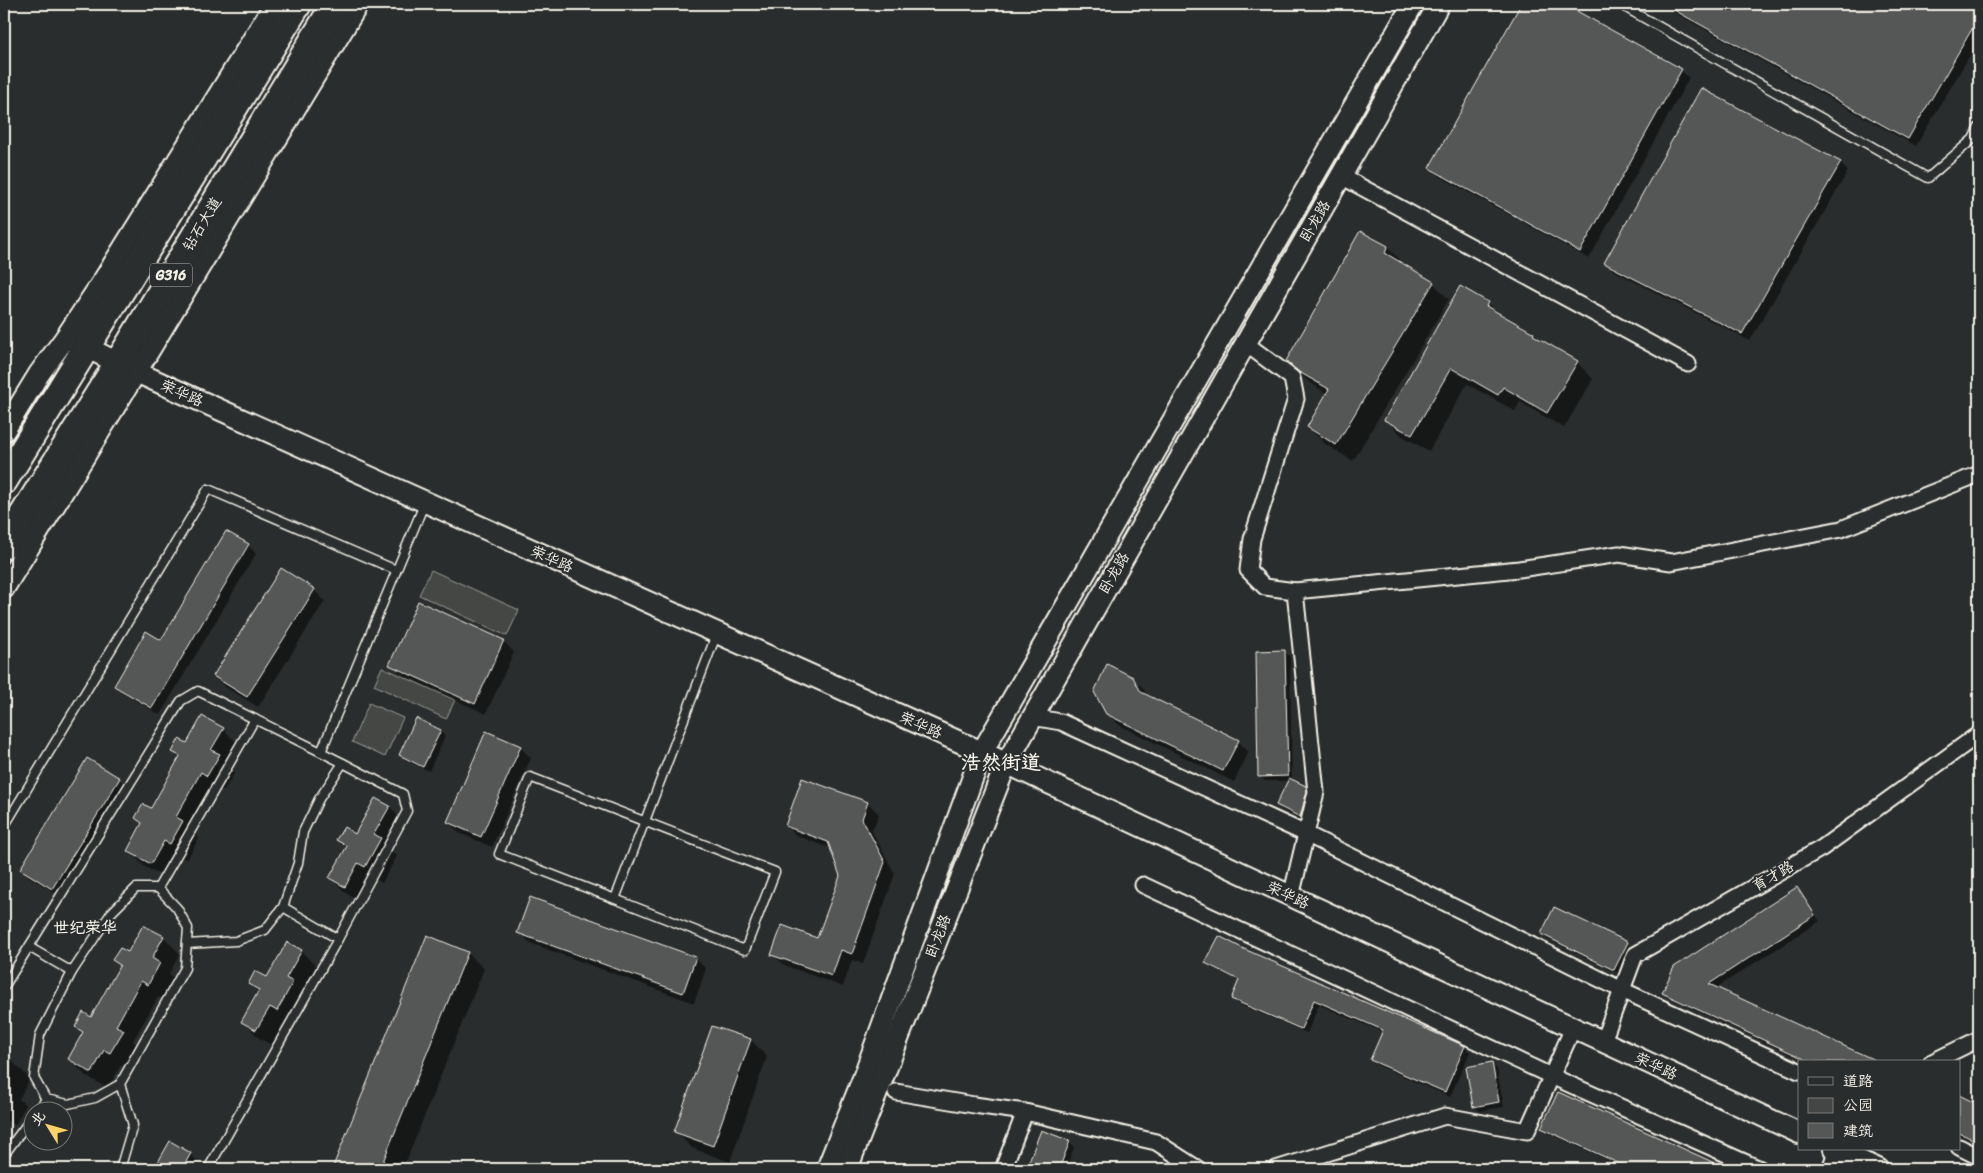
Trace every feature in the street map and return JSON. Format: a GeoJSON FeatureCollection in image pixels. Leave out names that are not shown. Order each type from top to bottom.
{"type":"FeatureCollection","features":[{"type":"Feature","properties":{"kind":"highway","name":"G316"},"geometry":{"type":"LineString","coordinates":[[4,481],[77,342],[298,4]]}},
{"type":"Feature","properties":{"kind":"highway","name":"钻石大道"},"geometry":{"type":"LineString","coordinates":[[4,545],[127,368],[202,224],[335,4]]}},
{"type":"Feature","properties":{"kind":"main road"},"geometry":{"type":"LineString","coordinates":[[4,431],[39,374],[77,342],[196,132],[275,4]]}},
{"type":"Feature","properties":{"kind":"main road"},"geometry":{"type":"LineString","coordinates":[[4,588],[127,368],[187,288],[358,4]]}},
{"type":"Feature","properties":{"kind":"main road","name":"卧龙路"},"geometry":{"type":"LineString","coordinates":[[827,1169],[866,1071],[982,752],[1413,4]]}},
{"type":"Feature","properties":{"kind":"main road","name":"卧龙路"},"geometry":{"type":"LineString","coordinates":[[847,1169],[1006,764],[1439,4]]}},
{"type":"Feature","properties":{"kind":"main road"},"geometry":{"type":"LineString","coordinates":[[196,132],[211,122],[260,64]]}},
{"type":"Feature","properties":{"kind":"main road"},"geometry":{"type":"LineString","coordinates":[[187,288],[202,224]]}},
{"type":"Feature","properties":{"kind":"main road","name":"荣华路"},"geometry":{"type":"LineString","coordinates":[[77,342],[127,368],[982,752],[1798,1133]]}},
{"type":"Feature","properties":{"kind":"main road"},"geometry":{"type":"LineString","coordinates":[[1836,1150],[1878,1169]]}},
{"type":"Feature","properties":{"kind":"street"},"geometry":{"type":"LineString","coordinates":[[1340,176],[1688,364]]}},
{"type":"Feature","properties":{"kind":"street"},"geometry":{"type":"LineString","coordinates":[[1246,343],[1292,378],[1296,399],[1252,538],[1248,570],[1266,587],[1295,591],[1519,569],[1619,554],[1671,562],[1842,529],[1979,474]]}},
{"type":"Feature","properties":{"kind":"street"},"geometry":{"type":"LineString","coordinates":[[1292,897],[1316,792],[1295,591]]}},
{"type":"Feature","properties":{"kind":"street"},"geometry":{"type":"LineString","coordinates":[[1032,718],[1061,722],[1306,834],[1622,990],[1798,1072]]}},
{"type":"Feature","properties":{"kind":"street","name":"育才路"},"geometry":{"type":"LineString","coordinates":[[1602,1041],[1635,955],[1822,848],[1979,734]]}},
{"type":"Feature","properties":{"kind":"street"},"geometry":{"type":"LineString","coordinates":[[1143,885],[1552,1076],[1760,1169]]}},
{"type":"Feature","properties":{"kind":"street"},"geometry":{"type":"LineString","coordinates":[[1276,1169],[1445,1116],[1527,1131],[1573,1028]]}},
{"type":"Feature","properties":{"kind":"street"},"geometry":{"type":"LineString","coordinates":[[1936,1060],[1979,1038]]}},
{"type":"Feature","properties":{"kind":"street"},"geometry":{"type":"LineString","coordinates":[[896,1092],[1025,1112],[1156,1142],[1198,1169]]}},
{"type":"Feature","properties":{"kind":"street"},"geometry":{"type":"LineString","coordinates":[[1002,1169],[1025,1112]]}},
{"type":"Feature","properties":{"kind":"street"},"geometry":{"type":"LineString","coordinates":[[1960,1148],[1979,1157]]}},
{"type":"Feature","properties":{"kind":"street"},"geometry":{"type":"LineString","coordinates":[[1830,1169],[1836,1150]]}},
{"type":"Feature","properties":{"kind":"lane"},"geometry":{"type":"LineString","coordinates":[[1619,4],[1928,178],[1974,139],[1979,127]]}},
{"type":"Feature","properties":{"kind":"lane"},"geometry":{"type":"LineString","coordinates":[[4,826],[208,489],[396,570]]}},
{"type":"Feature","properties":{"kind":"lane"},"geometry":{"type":"LineString","coordinates":[[321,752],[424,502]]}},
{"type":"Feature","properties":{"kind":"lane"},"geometry":{"type":"LineString","coordinates":[[615,899],[716,633]]}},
{"type":"Feature","properties":{"kind":"lane"},"geometry":{"type":"LineString","coordinates":[[4,987],[181,701],[198,691],[403,794],[406,811],[338,939],[208,1169]]}},
{"type":"Feature","properties":{"kind":"lane"},"geometry":{"type":"LineString","coordinates":[[158,888],[255,720]]}},
{"type":"Feature","properties":{"kind":"lane"},"geometry":{"type":"LineString","coordinates":[[187,944],[236,941],[265,930],[283,907],[298,863],[303,832],[319,798],[343,763]]}},
{"type":"Feature","properties":{"kind":"lane"},"geometry":{"type":"LineString","coordinates":[[530,777],[775,872],[745,950],[615,899],[500,854],[530,777]]}},
{"type":"Feature","properties":{"kind":"lane"},"geometry":{"type":"LineString","coordinates":[[136,888],[158,888],[177,908],[188,928],[185,968],[120,1084],[95,1098],[68,1104],[46,1099],[34,1078],[40,1035],[72,972],[111,913],[136,888]]}},
{"type":"Feature","properties":{"kind":"lane"},"geometry":{"type":"LineString","coordinates":[[283,907],[338,939]]}},
{"type":"Feature","properties":{"kind":"lane"},"geometry":{"type":"LineString","coordinates":[[29,947],[72,972]]}},
{"type":"Feature","properties":{"kind":"lane"},"geometry":{"type":"LineString","coordinates":[[120,1084],[133,1125],[120,1169]]}},
{"type":"Feature","properties":{"kind":"lane"},"geometry":{"type":"LineString","coordinates":[[4,1156],[22,1131]]}},
{"type":"Feature","properties":{"kind":"green space"},"geometry":{"type":"Polygon","coordinates":[[[431,570],[519,610],[507,636],[419,595],[431,570]]]}},
{"type":"Feature","properties":{"kind":"green space"},"geometry":{"type":"Polygon","coordinates":[[[382,667],[455,700],[446,719],[374,685],[382,667]]]}},
{"type":"Feature","properties":{"kind":"green space"},"geometry":{"type":"Polygon","coordinates":[[[369,703],[403,718],[385,757],[352,742],[369,703]]]}},
{"type":"Feature","properties":{"kind":"building"},"geometry":{"type":"Polygon","coordinates":[[[1521,4],[1564,4],[1682,69],[1580,252],[1429,168],[1521,4]]]}},
{"type":"Feature","properties":{"kind":"building"},"geometry":{"type":"Polygon","coordinates":[[[1663,4],[1979,4],[1979,17],[1908,139],[1663,4]]]}},
{"type":"Feature","properties":{"kind":"building"},"geometry":{"type":"Polygon","coordinates":[[[1701,88],[1841,162],[1742,334],[1604,263],[1701,88]]]}},
{"type":"Feature","properties":{"kind":"building"},"geometry":{"type":"Polygon","coordinates":[[[1360,231],[1388,246],[1385,253],[1434,282],[1336,445],[1307,427],[1329,389],[1299,372],[1286,361],[1360,231]]]}},
{"type":"Feature","properties":{"kind":"building"},"geometry":{"type":"Polygon","coordinates":[[[1460,286],[1488,302],[1486,306],[1578,361],[1547,413],[1503,387],[1498,395],[1451,368],[1412,435],[1384,420],[1460,286]]]}},
{"type":"Feature","properties":{"kind":"building"},"geometry":{"type":"Polygon","coordinates":[[[226,531],[249,544],[152,708],[114,686],[146,631],[161,640],[226,531]]]}},
{"type":"Feature","properties":{"kind":"building"},"geometry":{"type":"Polygon","coordinates":[[[281,568],[315,589],[247,697],[213,676],[281,568]]]}},
{"type":"Feature","properties":{"kind":"building"},"geometry":{"type":"Polygon","coordinates":[[[418,601],[504,640],[475,704],[389,665],[418,601]]]}},
{"type":"Feature","properties":{"kind":"building"},"geometry":{"type":"Polygon","coordinates":[[[1285,650],[1288,776],[1258,777],[1256,651],[1285,650]]]}},
{"type":"Feature","properties":{"kind":"building"},"geometry":{"type":"Polygon","coordinates":[[[1107,664],[1133,677],[1141,692],[1239,740],[1223,771],[1106,714],[1094,692],[1107,664]]]}},
{"type":"Feature","properties":{"kind":"building"},"geometry":{"type":"Polygon","coordinates":[[[202,716],[224,728],[211,750],[220,754],[207,776],[201,772],[176,817],[183,821],[170,844],[164,841],[151,864],[127,851],[142,823],[135,818],[143,804],[151,808],[180,756],[172,752],[179,739],[187,743],[202,716]]]}},
{"type":"Feature","properties":{"kind":"building"},"geometry":{"type":"Polygon","coordinates":[[[416,718],[441,730],[423,767],[399,755],[416,718]]]}},
{"type":"Feature","properties":{"kind":"building"},"geometry":{"type":"Polygon","coordinates":[[[486,731],[521,746],[481,837],[447,822],[486,731]]]}},
{"type":"Feature","properties":{"kind":"building"},"geometry":{"type":"Polygon","coordinates":[[[87,758],[120,778],[52,889],[20,869],[87,758]]]}},
{"type":"Feature","properties":{"kind":"building"},"geometry":{"type":"Polygon","coordinates":[[[802,778],[868,802],[862,819],[885,862],[852,954],[841,950],[832,976],[771,955],[782,925],[817,938],[840,876],[828,842],[785,826],[802,778]]]}},
{"type":"Feature","properties":{"kind":"building"},"geometry":{"type":"Polygon","coordinates":[[[1289,778],[1306,786],[1307,791],[1300,817],[1276,805],[1289,778]]]}},
{"type":"Feature","properties":{"kind":"building"},"geometry":{"type":"Polygon","coordinates":[[[375,798],[390,806],[374,834],[381,838],[365,867],[358,863],[345,887],[329,878],[347,846],[336,840],[344,827],[355,834],[375,798]]]}},
{"type":"Feature","properties":{"kind":"building"},"geometry":{"type":"Polygon","coordinates":[[[1797,887],[1815,915],[1709,984],[1875,1060],[1807,1060],[1662,993],[1674,967],[1797,887]]]}},
{"type":"Feature","properties":{"kind":"building"},"geometry":{"type":"Polygon","coordinates":[[[530,897],[696,957],[683,993],[517,933],[530,897]]]}},
{"type":"Feature","properties":{"kind":"building"},"geometry":{"type":"Polygon","coordinates":[[[1554,907],[1628,942],[1614,970],[1541,934],[1554,907]]]}},
{"type":"Feature","properties":{"kind":"building"},"geometry":{"type":"Polygon","coordinates":[[[143,925],[164,936],[152,958],[160,963],[148,985],[141,981],[116,1026],[124,1030],[110,1053],[104,1050],[92,1073],[68,1059],[83,1032],[75,1027],[83,1012],[91,1017],[120,965],[112,960],[120,948],[128,952],[143,925]]]}},
{"type":"Feature","properties":{"kind":"building"},"geometry":{"type":"Polygon","coordinates":[[[427,935],[468,952],[380,1169],[332,1169],[427,935]]]}},
{"type":"Feature","properties":{"kind":"building"},"geometry":{"type":"Polygon","coordinates":[[[1219,936],[1244,949],[1465,1046],[1445,1092],[1370,1060],[1383,1030],[1314,1000],[1301,1029],[1231,999],[1239,980],[1205,963],[1219,936]]]}},
{"type":"Feature","properties":{"kind":"building"},"geometry":{"type":"Polygon","coordinates":[[[287,942],[302,950],[286,978],[293,982],[277,1011],[270,1007],[256,1030],[241,1022],[259,990],[248,984],[255,971],[267,977],[287,942]]]}},
{"type":"Feature","properties":{"kind":"building"},"geometry":{"type":"Polygon","coordinates":[[[712,1026],[751,1039],[713,1146],[674,1132],[712,1026]]]}},
{"type":"Feature","properties":{"kind":"building"},"geometry":{"type":"Polygon","coordinates":[[[1492,1062],[1499,1102],[1473,1107],[1466,1067],[1492,1062]]]}},
{"type":"Feature","properties":{"kind":"building"},"geometry":{"type":"Polygon","coordinates":[[[1558,1092],[1728,1169],[1631,1169],[1541,1128],[1558,1092]]]}},
{"type":"Feature","properties":{"kind":"building"},"geometry":{"type":"Polygon","coordinates":[[[1960,1096],[1979,1105],[1979,1142],[1960,1133],[1960,1096]]]}},
{"type":"Feature","properties":{"kind":"building"},"geometry":{"type":"Polygon","coordinates":[[[1041,1130],[1070,1141],[1059,1169],[1026,1169],[1041,1130]]]}},
{"type":"Feature","properties":{"kind":"building"},"geometry":{"type":"Polygon","coordinates":[[[170,1141],[191,1153],[182,1169],[154,1169],[170,1141]]]}},
{"type":"Feature","properties":{"kind":"district","name":"浩然街道"},"geometry":{"type":"Point","coordinates":[1001,762]}},
{"type":"Feature","properties":{"kind":"district","name":"世纪荣华"},"geometry":{"type":"Point","coordinates":[85,927]}}]}
